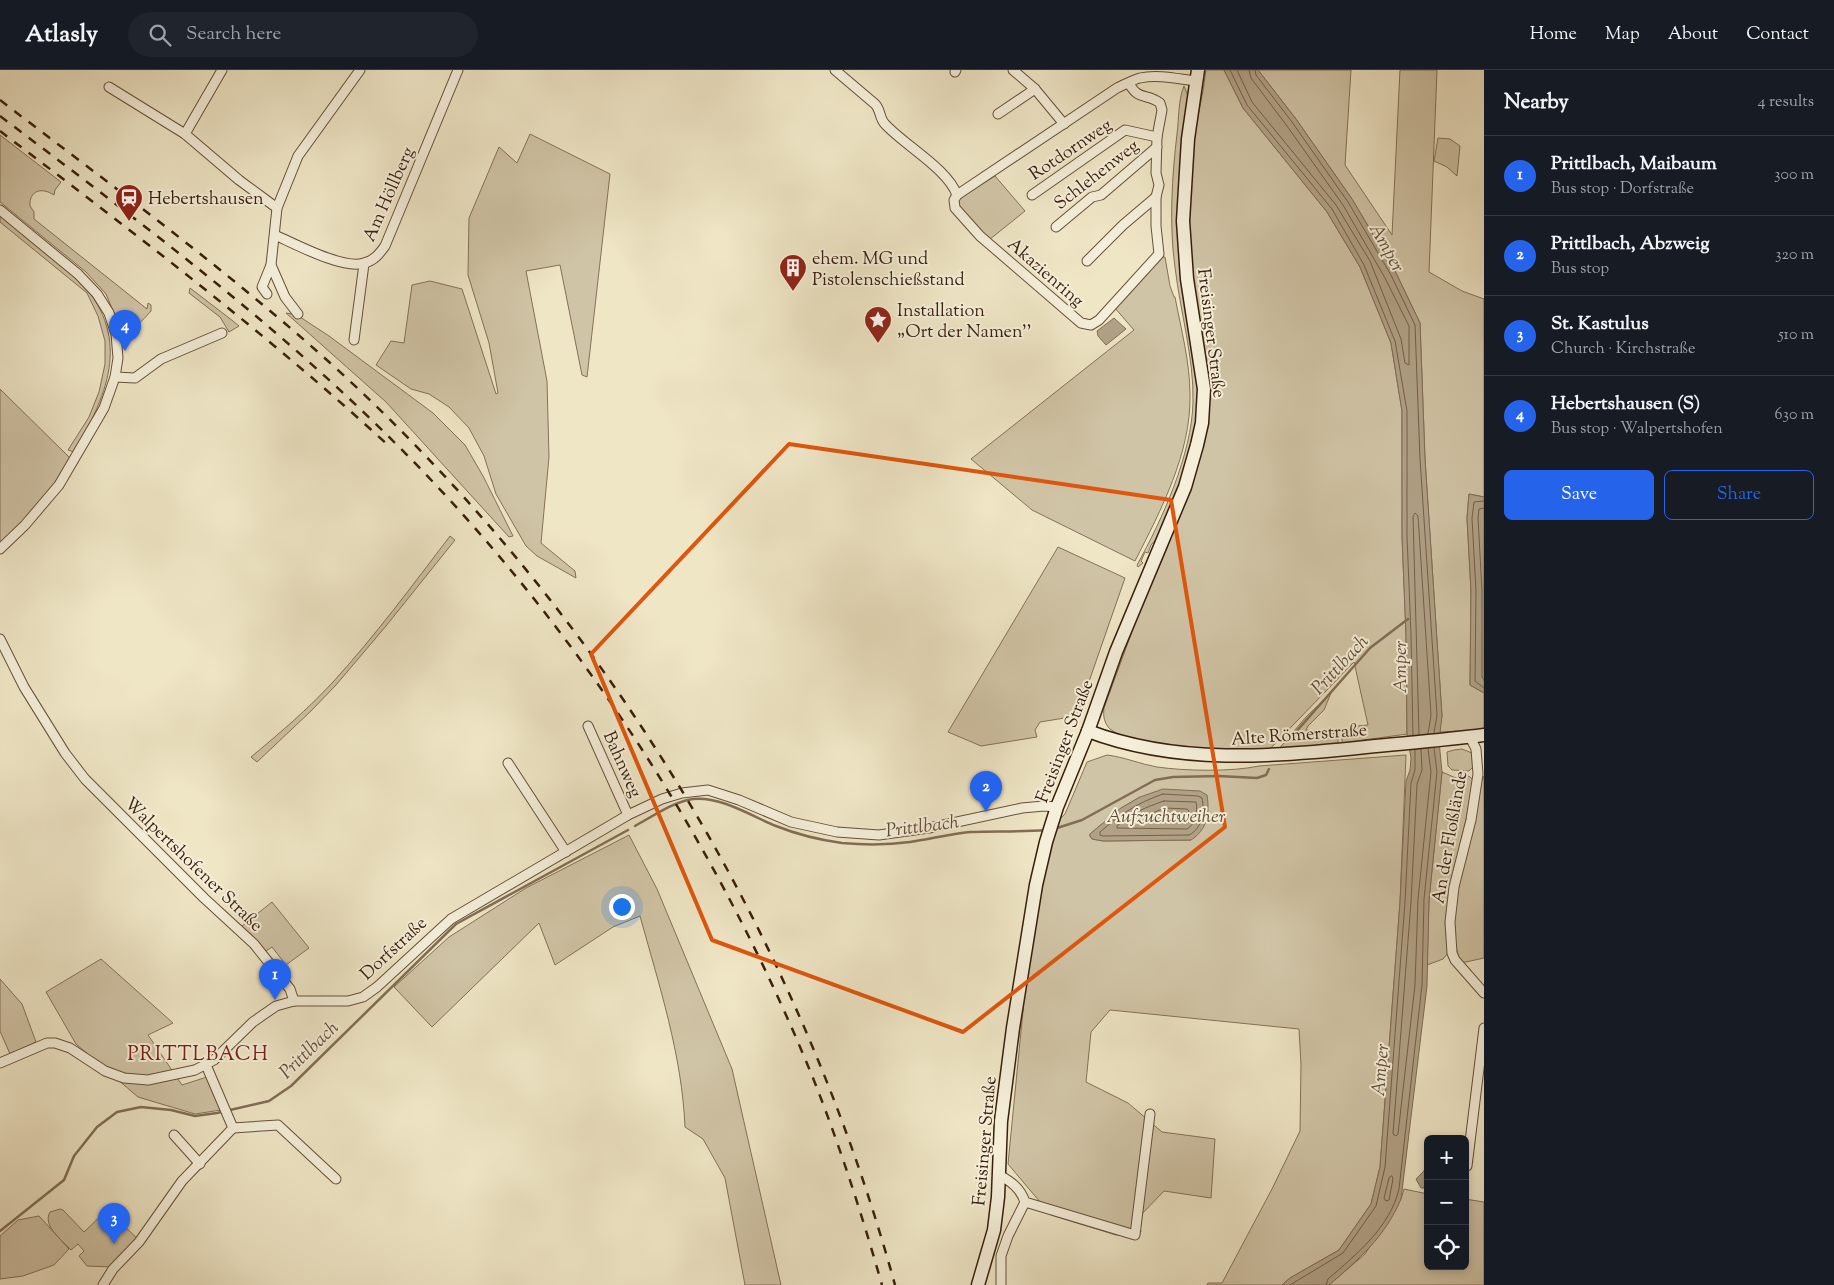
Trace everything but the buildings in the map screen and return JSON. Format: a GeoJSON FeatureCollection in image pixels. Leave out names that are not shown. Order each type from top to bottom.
{"type":"FeatureCollection","features":[{"type":"Feature","properties":{"kind":"main road","name":"Freisinger Straße"},"geometry":{"type":"LineString","coordinates":[[978,1285],[994,1230],[1002,1121],[1013,1028],[1036,885],[1049,830],[1056,807],[1088,731],[1130,616],[1185,487],[1198,446],[1202,423],[1204,389],[1186,279],[1184,221],[1188,139],[1197,75]]}},
{"type":"Feature","properties":{"kind":"main road","name":"Alte Römerstraße"},"geometry":{"type":"LineString","coordinates":[[1088,731],[1108,739],[1138,746],[1174,752],[1220,756],[1273,756],[1484,735]]}},
{"type":"Feature","properties":{"kind":"street"},"geometry":{"type":"LineString","coordinates":[[185,134],[222,70]]}},
{"type":"Feature","properties":{"kind":"street"},"geometry":{"type":"LineString","coordinates":[[267,294],[262,287],[271,265],[277,208],[298,156],[360,70]]}},
{"type":"Feature","properties":{"kind":"street","name":"Am Höllberg"},"geometry":{"type":"LineString","coordinates":[[275,235],[332,260],[364,264],[378,255],[386,246],[458,70]]}},
{"type":"Feature","properties":{"kind":"street"},"geometry":{"type":"LineString","coordinates":[[835,70],[879,108],[883,123],[939,170],[954,187],[957,195],[1117,88],[1137,79],[1147,77],[1197,75]]}},
{"type":"Feature","properties":{"kind":"street"},"geometry":{"type":"LineString","coordinates":[[1013,70],[1035,89],[1064,124]]}},
{"type":"Feature","properties":{"kind":"street","name":"Akazienring"},"geometry":{"type":"LineString","coordinates":[[957,195],[954,200],[955,208],[980,236],[1081,323],[1091,326],[1099,320],[1159,254],[1156,226],[1156,197],[1159,185],[1156,173],[1157,137],[1162,110],[1160,103],[1155,99],[1134,92],[1129,83]]}},
{"type":"Feature","properties":{"kind":"street"},"geometry":{"type":"LineString","coordinates":[[109,87],[185,134],[239,180],[277,208]]}},
{"type":"Feature","properties":{"kind":"street"},"geometry":{"type":"LineString","coordinates":[[998,114],[1035,89]]}},
{"type":"Feature","properties":{"kind":"street","name":"Rotdornweg"},"geometry":{"type":"LineString","coordinates":[[1032,195],[1125,130],[1157,137]]}},
{"type":"Feature","properties":{"kind":"street","name":"Schlehenweg"},"geometry":{"type":"LineString","coordinates":[[1056,227],[1092,197],[1101,194],[1157,148]]}},
{"type":"Feature","properties":{"kind":"street"},"geometry":{"type":"LineString","coordinates":[[1087,262],[1123,225],[1156,197]]}},
{"type":"Feature","properties":{"kind":"street"},"geometry":{"type":"LineString","coordinates":[[0,210],[78,274],[97,294],[109,313],[116,334],[118,358],[115,377],[104,408],[59,485],[25,525],[0,549]]}},
{"type":"Feature","properties":{"kind":"street"},"geometry":{"type":"LineString","coordinates":[[354,340],[364,264]]}},
{"type":"Feature","properties":{"kind":"street"},"geometry":{"type":"LineString","coordinates":[[271,265],[285,297],[298,314]]}},
{"type":"Feature","properties":{"kind":"street"},"geometry":{"type":"LineString","coordinates":[[115,377],[135,378],[161,359],[222,333]]}},
{"type":"Feature","properties":{"kind":"street","name":"Walpertshofener Straße"},"geometry":{"type":"LineString","coordinates":[[0,639],[24,688],[65,754],[85,779],[204,898],[254,944],[290,989],[294,1001]]}},
{"type":"Feature","properties":{"kind":"street","name":"Bahnweg"},"geometry":{"type":"LineString","coordinates":[[588,726],[633,813]]}},
{"type":"Feature","properties":{"kind":"street","name":"An der Floßlände"},"geometry":{"type":"LineString","coordinates":[[1470,737],[1481,763],[1471,820],[1454,887],[1450,922],[1452,954],[1484,993]]}},
{"type":"Feature","properties":{"kind":"street"},"geometry":{"type":"LineString","coordinates":[[508,763],[566,852]]}},
{"type":"Feature","properties":{"kind":"street","name":"Dorfstraße"},"geometry":{"type":"LineString","coordinates":[[0,1063],[47,1043],[55,1043],[79,1052],[106,1071],[124,1078],[138,1080],[184,1073],[206,1065],[222,1054],[262,1015],[282,1004],[294,1001],[348,1001],[363,997],[377,987],[451,919],[633,813],[662,799],[694,790],[708,790],[739,800],[790,822],[837,832],[879,836],[928,828],[1022,808],[1056,807]]}},
{"type":"Feature","properties":{"kind":"street"},"geometry":{"type":"LineString","coordinates":[[1469,1150],[1484,1028]]}},
{"type":"Feature","properties":{"kind":"street"},"geometry":{"type":"LineString","coordinates":[[206,1065],[233,1128]]}},
{"type":"Feature","properties":{"kind":"street"},"geometry":{"type":"LineString","coordinates":[[1025,1202],[1135,1235],[1150,1114]]}},
{"type":"Feature","properties":{"kind":"street"},"geometry":{"type":"LineString","coordinates":[[103,1285],[112,1269],[139,1242],[182,1181],[233,1128],[278,1125],[336,1179]]}},
{"type":"Feature","properties":{"kind":"street"},"geometry":{"type":"LineString","coordinates":[[174,1135],[200,1164]]}},
{"type":"Feature","properties":{"kind":"street"},"geometry":{"type":"LineString","coordinates":[[998,1174],[1016,1185],[1023,1194],[1025,1202],[1008,1236],[1001,1256],[1001,1285]]}},
{"type":"Feature","properties":{"kind":"highlighted area"},"geometry":{"type":"Polygon","coordinates":[[[789,444],[1171,500],[1225,827],[963,1032],[712,940],[591,654],[789,444]]]}},
{"type":"Feature","properties":{"kind":"shaded area"},"geometry":{"type":"Polygon","coordinates":[[[1206,70],[1224,70],[1243,108],[1327,212],[1360,267],[1391,343],[1402,411],[1402,536],[1407,734],[1342,743],[1342,734],[1358,726],[1368,725],[1354,662],[1269,750],[1210,750],[1163,746],[1124,737],[1110,729],[1104,719],[1104,708],[1137,618],[1167,548],[1203,447],[1188,249],[1193,142],[1206,70]]]}},
{"type":"Feature","properties":{"kind":"shaded area"},"geometry":{"type":"Polygon","coordinates":[[[1258,70],[1351,70],[1345,165],[1392,235],[1400,70],[1437,70],[1429,272],[1462,291],[1484,299],[1484,497],[1469,494],[1467,518],[1471,591],[1470,685],[1484,693],[1484,730],[1439,732],[1442,716],[1425,459],[1420,323],[1396,273],[1352,199],[1296,119],[1258,70]]]}},
{"type":"Feature","properties":{"kind":"shaded area"},"geometry":{"type":"Polygon","coordinates":[[[1184,86],[1188,96],[1183,136],[1198,372],[1198,423],[1182,480],[1158,537],[1151,545],[1148,553],[1145,552],[1141,561],[1143,563],[1138,567],[1137,565],[1156,528],[1174,486],[1181,465],[1191,422],[1193,402],[1189,351],[1173,251],[1172,218],[1175,150],[1180,103],[1184,86]]]}},
{"type":"Feature","properties":{"kind":"shaded area"},"geometry":{"type":"Polygon","coordinates":[[[530,134],[610,174],[587,377],[582,375],[560,265],[526,271],[547,381],[549,457],[541,543],[575,571],[576,578],[537,556],[526,546],[496,494],[484,456],[469,428],[449,407],[429,394],[411,389],[376,365],[391,341],[404,343],[412,285],[430,281],[462,289],[496,394],[498,393],[489,343],[468,275],[469,218],[499,147],[517,163],[530,134]]]}},
{"type":"Feature","properties":{"kind":"shaded area"},"geometry":{"type":"Polygon","coordinates":[[[0,135],[61,182],[54,195],[45,191],[34,193],[30,206],[34,212],[34,219],[147,309],[148,303],[151,305],[151,311],[137,325],[128,328],[119,325],[106,294],[86,272],[0,202],[0,135]]]}},
{"type":"Feature","properties":{"kind":"shaded area"},"geometry":{"type":"Polygon","coordinates":[[[1438,138],[1450,139],[1460,146],[1457,176],[1447,167],[1434,161],[1438,138]]]}},
{"type":"Feature","properties":{"kind":"shaded area"},"geometry":{"type":"Polygon","coordinates":[[[995,176],[1025,211],[989,240],[958,207],[958,203],[960,198],[995,176]]]}},
{"type":"Feature","properties":{"kind":"shaded area"},"geometry":{"type":"Polygon","coordinates":[[[0,214],[77,278],[94,299],[105,321],[110,342],[110,364],[97,407],[74,452],[68,450],[89,417],[99,392],[105,364],[105,341],[98,316],[87,293],[0,222],[0,214]]]}},
{"type":"Feature","properties":{"kind":"shaded area"},"geometry":{"type":"Polygon","coordinates":[[[1160,257],[1165,257],[1185,346],[1190,383],[1189,417],[1180,460],[1173,481],[1135,561],[1032,510],[971,459],[1134,330],[1114,307],[1160,257]]]}},
{"type":"Feature","properties":{"kind":"shaded area"},"geometry":{"type":"Polygon","coordinates":[[[190,288],[239,326],[229,332],[220,317],[189,293],[190,288]]]}},
{"type":"Feature","properties":{"kind":"shaded area"},"geometry":{"type":"Polygon","coordinates":[[[286,313],[297,315],[329,336],[433,413],[465,445],[513,536],[509,537],[386,402],[286,313]]]}},
{"type":"Feature","properties":{"kind":"shaded area"},"geometry":{"type":"Polygon","coordinates":[[[0,389],[70,458],[38,504],[0,544],[0,389]]]}},
{"type":"Feature","properties":{"kind":"shaded area"},"geometry":{"type":"Polygon","coordinates":[[[450,536],[455,540],[336,685],[257,762],[251,757],[294,721],[349,665],[450,536]]]}},
{"type":"Feature","properties":{"kind":"shaded area"},"geometry":{"type":"Polygon","coordinates":[[[1058,547],[1125,578],[1077,716],[1040,722],[1035,730],[1037,737],[981,746],[948,732],[1058,547]]]}},
{"type":"Feature","properties":{"kind":"shaded area"},"geometry":{"type":"Polygon","coordinates":[[[1331,693],[1324,710],[1306,730],[1338,734],[1338,743],[1277,751],[1306,717],[1331,693]]]}},
{"type":"Feature","properties":{"kind":"shaded area"},"geometry":{"type":"Polygon","coordinates":[[[1462,749],[1472,753],[1473,767],[1469,771],[1452,770],[1448,766],[1447,752],[1462,749]]]}},
{"type":"Feature","properties":{"kind":"shaded area"},"geometry":{"type":"Polygon","coordinates":[[[1107,755],[1157,767],[1222,770],[1406,755],[1400,902],[1380,1167],[1371,1204],[1339,1250],[1290,1278],[1282,1285],[1207,1285],[1208,1283],[1222,1283],[1272,1189],[1300,1131],[1301,1064],[1299,1029],[1110,1010],[1091,1032],[1086,1082],[1128,1103],[1162,1132],[1215,1139],[1211,1198],[1164,1191],[1138,1218],[1141,1232],[1116,1235],[1051,1215],[1008,1164],[1028,960],[1051,843],[1059,820],[1065,814],[1087,762],[1107,755]],[[1140,797],[1121,808],[1090,834],[1092,839],[1103,841],[1191,840],[1140,797]]]}},
{"type":"Feature","properties":{"kind":"shaded area"},"geometry":{"type":"Polygon","coordinates":[[[1442,772],[1456,778],[1469,776],[1473,780],[1450,888],[1445,922],[1448,953],[1443,959],[1427,965],[1429,900],[1442,772]]]}},
{"type":"Feature","properties":{"kind":"shaded area"},"geometry":{"type":"Polygon","coordinates":[[[1484,776],[1484,958],[1461,963],[1454,935],[1455,906],[1481,782],[1484,776]]]}},
{"type":"Feature","properties":{"kind":"shaded area"},"geometry":{"type":"Polygon","coordinates":[[[629,835],[657,889],[732,1069],[781,1285],[745,1285],[725,1178],[703,1139],[685,1127],[679,1073],[669,1020],[640,916],[613,927],[555,965],[539,923],[432,1027],[394,987],[449,937],[526,888],[629,835]]]}},
{"type":"Feature","properties":{"kind":"shaded area"},"geometry":{"type":"Polygon","coordinates":[[[272,902],[309,948],[286,965],[272,947],[266,951],[242,926],[272,902]]]}},
{"type":"Feature","properties":{"kind":"shaded area"},"geometry":{"type":"Polygon","coordinates":[[[101,959],[173,1023],[148,1035],[182,1085],[207,1077],[221,1110],[195,1114],[138,1097],[76,1044],[46,992],[101,959]]]}},
{"type":"Feature","properties":{"kind":"shaded area"},"geometry":{"type":"Polygon","coordinates":[[[0,979],[22,1004],[36,1042],[10,1054],[0,1031],[0,979]]]}},
{"type":"Feature","properties":{"kind":"shaded area"},"geometry":{"type":"Polygon","coordinates":[[[1404,1189],[1424,1193],[1424,1270],[1469,1270],[1469,1200],[1484,1202],[1484,1285],[1329,1285],[1365,1254],[1401,1199],[1404,1189]]]}},
{"type":"Feature","properties":{"kind":"shaded area"},"geometry":{"type":"Polygon","coordinates":[[[60,1209],[84,1232],[107,1210],[139,1240],[113,1267],[87,1266],[79,1256],[84,1251],[78,1244],[71,1250],[51,1228],[48,1217],[50,1212],[60,1209]]]}},
{"type":"Feature","properties":{"kind":"shaded area"},"geometry":{"type":"Polygon","coordinates":[[[39,1216],[69,1249],[54,1265],[23,1276],[0,1279],[0,1236],[18,1220],[39,1216]]]}},
{"type":"Feature","properties":{"kind":"water"},"geometry":{"type":"Polygon","coordinates":[[[1224,70],[1258,70],[1296,119],[1352,199],[1396,273],[1420,323],[1425,459],[1442,716],[1439,741],[1442,772],[1429,900],[1427,986],[1401,1199],[1395,1213],[1379,1236],[1361,1256],[1329,1285],[1282,1285],[1290,1278],[1339,1250],[1371,1204],[1380,1167],[1400,902],[1406,781],[1410,770],[1411,758],[1407,734],[1402,536],[1402,411],[1391,343],[1360,267],[1327,212],[1243,108],[1224,70]]]}},
{"type":"Feature","properties":{"kind":"water"},"geometry":{"type":"Polygon","coordinates":[[[1114,318],[1126,329],[1106,345],[1098,336],[1097,331],[1114,318]]]}},
{"type":"Feature","properties":{"kind":"water"},"geometry":{"type":"Polygon","coordinates":[[[1469,494],[1484,497],[1484,693],[1470,685],[1471,591],[1467,518],[1469,494]]]}},
{"type":"Feature","properties":{"kind":"water","name":"Aufzuchtweiher"},"geometry":{"type":"Polygon","coordinates":[[[1163,789],[1200,791],[1207,795],[1208,808],[1204,826],[1191,840],[1103,841],[1092,839],[1090,834],[1121,808],[1140,797],[1163,789]]]}},
{"type":"Feature","properties":{"kind":"water"},"geometry":{"type":"Polygon","coordinates":[[[1424,1171],[1424,1188],[1421,1188],[1416,1179],[1424,1171]]]}},
{"type":"Feature","properties":{"kind":"waterway","name":"Prittlbach"},"geometry":{"type":"LineString","coordinates":[[1287,742],[1370,648],[1408,619]]}},
{"type":"Feature","properties":{"kind":"waterway","name":"Prittlbach"},"geometry":{"type":"LineString","coordinates":[[1054,829],[1082,820],[1155,780],[1173,777],[1219,776],[1257,778],[1266,775],[1269,769]]}},
{"type":"Feature","properties":{"kind":"waterway","name":"Prittlbach"},"geometry":{"type":"LineString","coordinates":[[635,826],[678,803],[693,799],[704,799],[736,808],[792,832],[842,843],[893,844],[970,832],[1046,830]]}},
{"type":"Feature","properties":{"kind":"waterway","name":"Prittlbach"},"geometry":{"type":"LineString","coordinates":[[0,1231],[64,1180],[74,1156],[97,1127],[117,1112],[141,1107],[171,1110],[195,1116],[269,1101],[291,1086],[456,924],[628,830]]}},
{"type":"Feature","properties":{"kind":"railway"},"geometry":{"type":"LineString","coordinates":[[0,100],[208,260],[328,361],[426,457],[518,560],[601,668],[677,783],[745,902],[804,1026],[854,1154],[895,1285]]}},
{"type":"Feature","properties":{"kind":"railway"},"geometry":{"type":"LineString","coordinates":[[0,116],[197,268],[338,388],[451,501],[515,575],[575,652],[631,733],[683,816],[731,901],[774,989],[813,1078],[832,1129],[882,1285]]}},
{"type":"Feature","properties":{"kind":"railway"},"geometry":{"type":"LineString","coordinates":[[0,131],[247,323],[389,446]]}},
{"type":"Feature","properties":{"kind":"place","name":"Hebertshausen"},"geometry":{"type":"Point","coordinates":[129,222]}},
{"type":"Feature","properties":{"kind":"place","name":"ehem. MG und Pistolenschießstand"},"geometry":{"type":"Point","coordinates":[793,292]}},
{"type":"Feature","properties":{"kind":"place","name":"Installation „Ort der Namen''"},"geometry":{"type":"Point","coordinates":[878,344]}},
{"type":"Feature","properties":{"kind":"place","name":"Hebertshausen (S)"},"geometry":{"type":"Point","coordinates":[125,351]}},
{"type":"Feature","properties":{"kind":"place","name":"Prittlbach, Abzweig"},"geometry":{"type":"Point","coordinates":[986,812]}},
{"type":"Feature","properties":{"kind":"place","name":"Prittlbach, Maibaum"},"geometry":{"type":"Point","coordinates":[275,1000]}},
{"type":"Feature","properties":{"kind":"place","name":"St. Kastulus"},"geometry":{"type":"Point","coordinates":[114,1244]}},
{"type":"Feature","properties":{"kind":"district","name":"PRITTLBACH"},"geometry":{"type":"Point","coordinates":[198,1053]}},
{"type":"Feature","properties":{"kind":"water label","name":"Amper"},"geometry":{"type":"Point","coordinates":[1388,247]}},
{"type":"Feature","properties":{"kind":"water label","name":"Amper"},"geometry":{"type":"Point","coordinates":[1399,667]}},
{"type":"Feature","properties":{"kind":"water label","name":"Amper"},"geometry":{"type":"Point","coordinates":[1379,1070]}}]}
